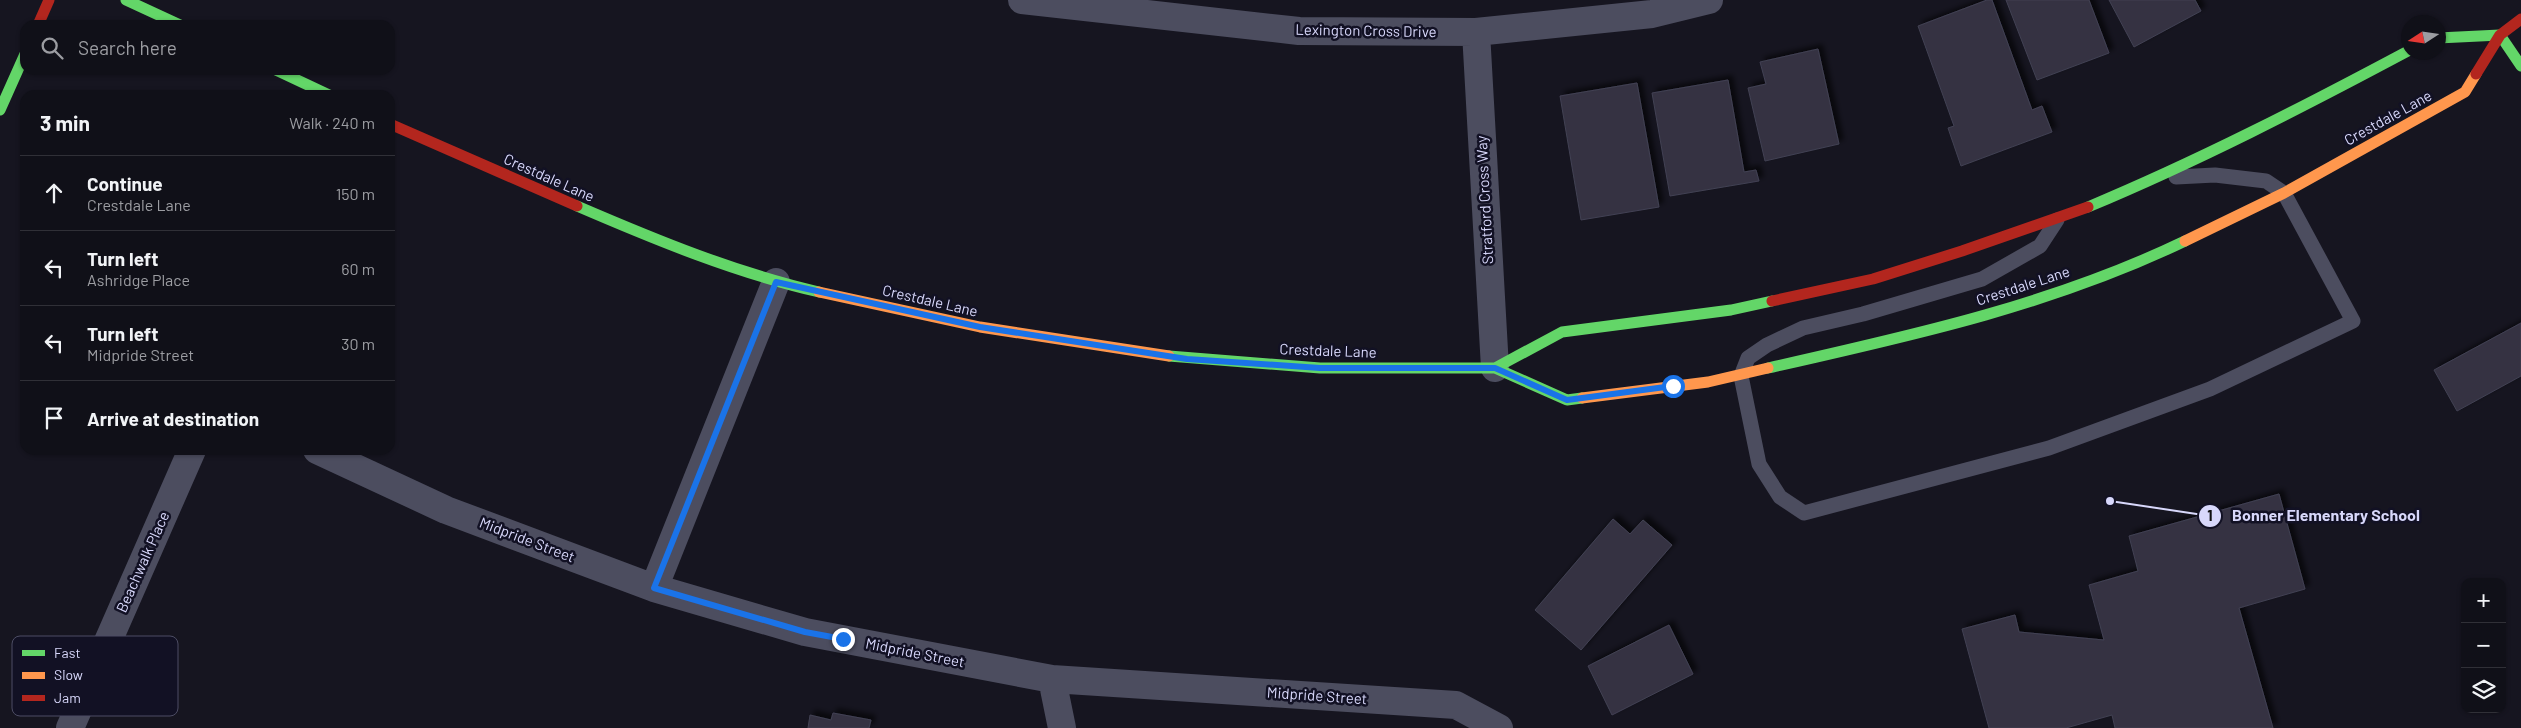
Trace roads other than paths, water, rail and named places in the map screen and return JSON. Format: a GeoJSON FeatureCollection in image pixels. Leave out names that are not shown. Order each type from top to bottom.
{"type":"FeatureCollection","features":[{"type":"Feature","properties":{"kind":"street"},"geometry":{"type":"LineString","coordinates":[[40,20],[49,0]]}},
{"type":"Feature","properties":{"kind":"street"},"geometry":{"type":"LineString","coordinates":[[126,0],[169,20]]}},
{"type":"Feature","properties":{"kind":"street","name":"Lexington Cross Drive"},"geometry":{"type":"LineString","coordinates":[[1022,0],[1299,31],[1476,32],[1652,14],[1708,0]]}},
{"type":"Feature","properties":{"kind":"street","name":"Crestdale Lane"},"geometry":{"type":"LineString","coordinates":[[395,126],[651,238],[776,282],[980,327],[1187,359],[1320,368],[1495,368],[1567,400],[1741,376],[1906,337],[2028,304],[2172,247],[2284,193],[2465,92],[2500,35],[2521,19]]}},
{"type":"Feature","properties":{"kind":"street","name":"Stratford Cross Way"},"geometry":{"type":"LineString","coordinates":[[1476,32],[1495,368]]}},
{"type":"Feature","properties":{"kind":"street"},"geometry":{"type":"LineString","coordinates":[[2446,38],[2500,35],[2521,66]]}},
{"type":"Feature","properties":{"kind":"street","name":"Crestdale Lane"},"geometry":{"type":"LineString","coordinates":[[1495,368],[1562,332],[1698,316],[1873,278],[1962,251],[2060,217],[2160,177],[2260,129],[2401,55]]}},
{"type":"Feature","properties":{"kind":"street"},"geometry":{"type":"LineString","coordinates":[[0,110],[20,65]]}},
{"type":"Feature","properties":{"kind":"street"},"geometry":{"type":"LineString","coordinates":[[287,75],[318,90]]}},
{"type":"Feature","properties":{"kind":"street"},"geometry":{"type":"LineString","coordinates":[[654,588],[776,282]]}},
{"type":"Feature","properties":{"kind":"street","name":"Beachwalk Place"},"geometry":{"type":"LineString","coordinates":[[110,636],[190,455]]}},
{"type":"Feature","properties":{"kind":"street","name":"Midpride Street"},"geometry":{"type":"LineString","coordinates":[[328,455],[446,510],[654,588],[805,632],[1052,679],[1456,704],[1490,724]]}},
{"type":"Feature","properties":{"kind":"street"},"geometry":{"type":"LineString","coordinates":[[1052,679],[1062,728]]}},
{"type":"Feature","properties":{"kind":"street","name":"Beachwalk Place"},"geometry":{"type":"LineString","coordinates":[[70,728],[75,716]]}},
{"type":"Feature","properties":{"kind":"lane"},"geometry":{"type":"LineString","coordinates":[[2060,217],[2040,246],[1982,279],[1863,314],[1803,328],[1767,345],[1748,358],[1741,376],[1759,464],[1780,497],[1804,513],[2049,448],[2210,389],[2353,321],[2284,193],[2266,181],[2215,174],[2160,177]]}},
{"type":"Feature","properties":{"kind":"place","name":"Bonner Elementary School"},"geometry":{"type":"Point","coordinates":[2110,501]}}]}
